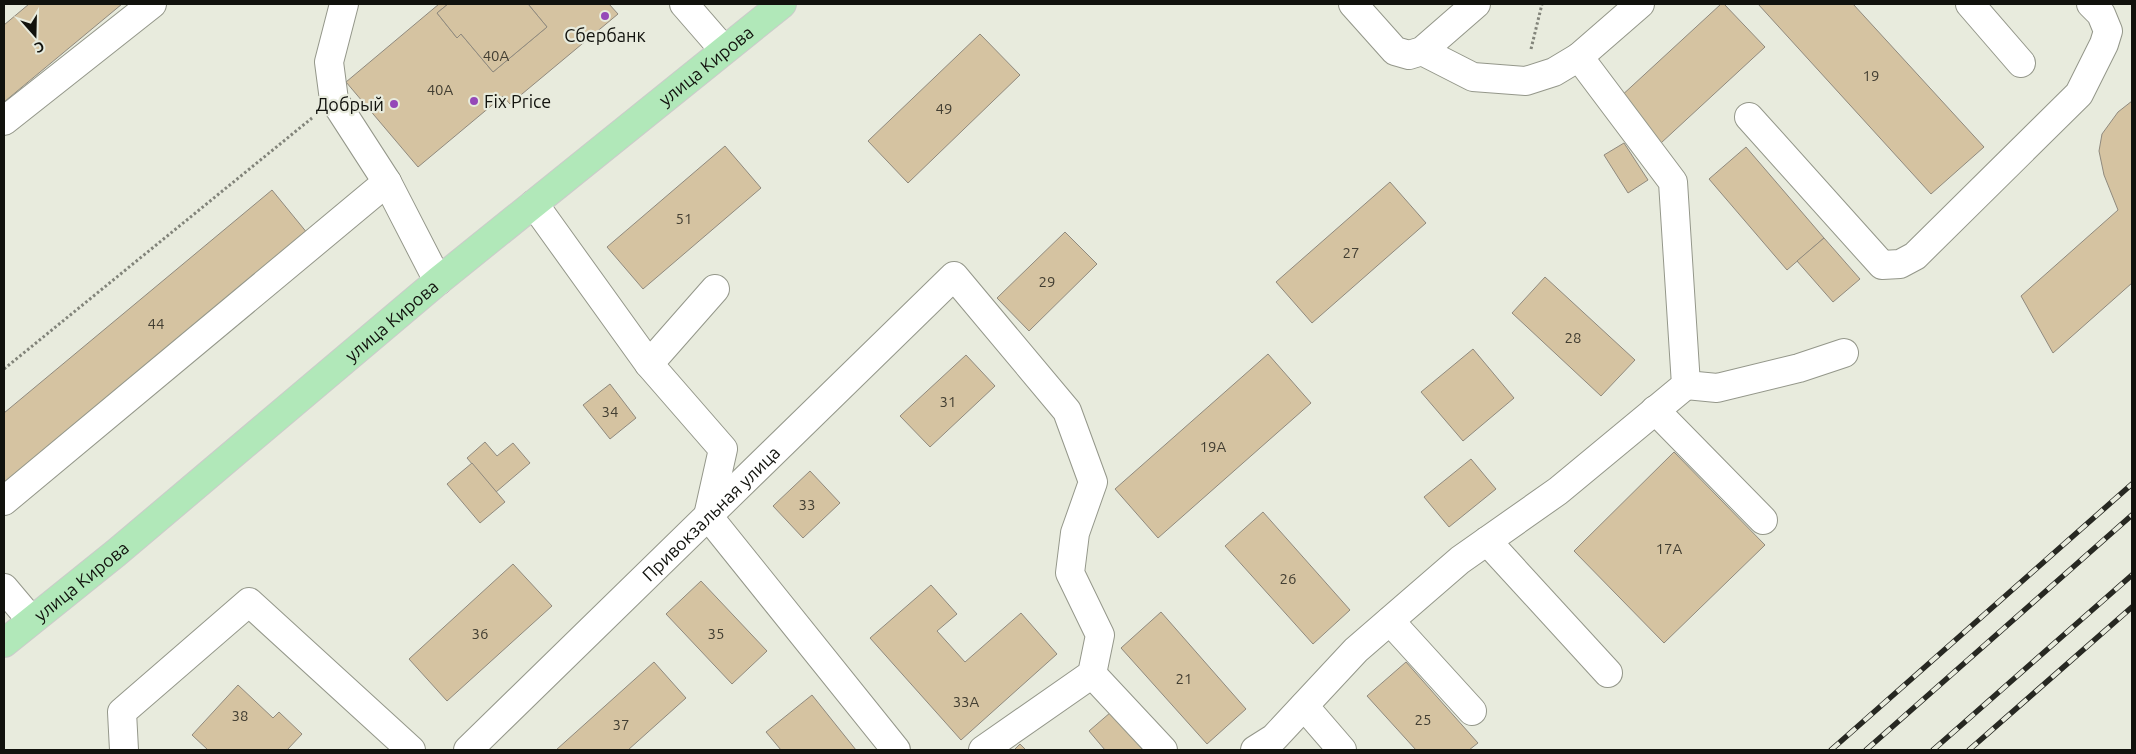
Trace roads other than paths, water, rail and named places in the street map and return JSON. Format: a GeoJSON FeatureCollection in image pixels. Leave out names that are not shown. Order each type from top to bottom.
{"type":"FeatureCollection","features":[{"type":"Feature","properties":{"kind":"main road","name":"улица Кирова"},"geometry":{"type":"LineString","coordinates":[[4,643],[116,553],[438,281],[782,4]]}},
{"type":"Feature","properties":{"kind":"street"},"geometry":{"type":"LineString","coordinates":[[4,121],[152,4]]}},
{"type":"Feature","properties":{"kind":"street"},"geometry":{"type":"LineString","coordinates":[[344,4],[329,62],[334,100],[387,182],[438,281]]}},
{"type":"Feature","properties":{"kind":"street"},"geometry":{"type":"LineString","coordinates":[[684,4],[724,50]]}},
{"type":"Feature","properties":{"kind":"street"},"geometry":{"type":"LineString","coordinates":[[1352,4],[1395,51],[1409,55],[1422,51],[1476,4]]}},
{"type":"Feature","properties":{"kind":"street"},"geometry":{"type":"LineString","coordinates":[[1422,51],[1473,77],[1526,81],[1554,72],[1579,57],[1640,4]]}},
{"type":"Feature","properties":{"kind":"street"},"geometry":{"type":"LineString","coordinates":[[1970,4],[2020,63]]}},
{"type":"Feature","properties":{"kind":"street"},"geometry":{"type":"LineString","coordinates":[[1749,117],[1882,264],[1900,264],[1915,256],[2079,94],[2104,44],[2108,31],[2101,14],[2091,4]]}},
{"type":"Feature","properties":{"kind":"street"},"geometry":{"type":"LineString","coordinates":[[1579,57],[1672,182],[1686,384]]}},
{"type":"Feature","properties":{"kind":"street"},"geometry":{"type":"LineString","coordinates":[[4,501],[387,182]]}},
{"type":"Feature","properties":{"kind":"street"},"geometry":{"type":"LineString","coordinates":[[534,204],[649,364],[723,449],[708,516],[896,750]]}},
{"type":"Feature","properties":{"kind":"street","name":"Привокзальная улица"},"geometry":{"type":"LineString","coordinates":[[468,750],[954,276],[1067,411],[1093,482],[1075,533],[1070,573],[1100,635],[1092,674]]}},
{"type":"Feature","properties":{"kind":"street"},"geometry":{"type":"LineString","coordinates":[[649,364],[715,289]]}},
{"type":"Feature","properties":{"kind":"street"},"geometry":{"type":"LineString","coordinates":[[1255,750],[1274,738],[1356,650],[1460,560],[1558,491],[1686,384],[1717,388],[1799,368],[1844,353]]}},
{"type":"Feature","properties":{"kind":"street"},"geometry":{"type":"LineString","coordinates":[[1655,410],[1763,520]]}},
{"type":"Feature","properties":{"kind":"street"},"geometry":{"type":"LineString","coordinates":[[1487,541],[1608,673]]}},
{"type":"Feature","properties":{"kind":"street"},"geometry":{"type":"LineString","coordinates":[[4,588],[31,620]]}},
{"type":"Feature","properties":{"kind":"street"},"geometry":{"type":"LineString","coordinates":[[124,750],[122,712],[249,602],[411,750]]}},
{"type":"Feature","properties":{"kind":"street"},"geometry":{"type":"LineString","coordinates":[[1390,621],[1472,711]]}},
{"type":"Feature","properties":{"kind":"street"},"geometry":{"type":"LineString","coordinates":[[983,750],[1092,674],[1163,750]]}},
{"type":"Feature","properties":{"kind":"street"},"geometry":{"type":"LineString","coordinates":[[1304,706],[1342,750]]}},
{"type":"Feature","properties":{"kind":"railway"},"geometry":{"type":"LineString","coordinates":[[1831,750],[2132,484]]}},
{"type":"Feature","properties":{"kind":"railway"},"geometry":{"type":"LineString","coordinates":[[1866,750],[2132,515]]}},
{"type":"Feature","properties":{"kind":"railway"},"geometry":{"type":"LineString","coordinates":[[1933,750],[2132,575]]}},
{"type":"Feature","properties":{"kind":"railway"},"geometry":{"type":"LineString","coordinates":[[1969,750],[2132,607]]}},
{"type":"Feature","properties":{"kind":"place","name":"Сбербанк"},"geometry":{"type":"Point","coordinates":[605,16]}},
{"type":"Feature","properties":{"kind":"place","name":"Fix Price"},"geometry":{"type":"Point","coordinates":[474,101]}},
{"type":"Feature","properties":{"kind":"place","name":"Добрый"},"geometry":{"type":"Point","coordinates":[394,104]}}]}
